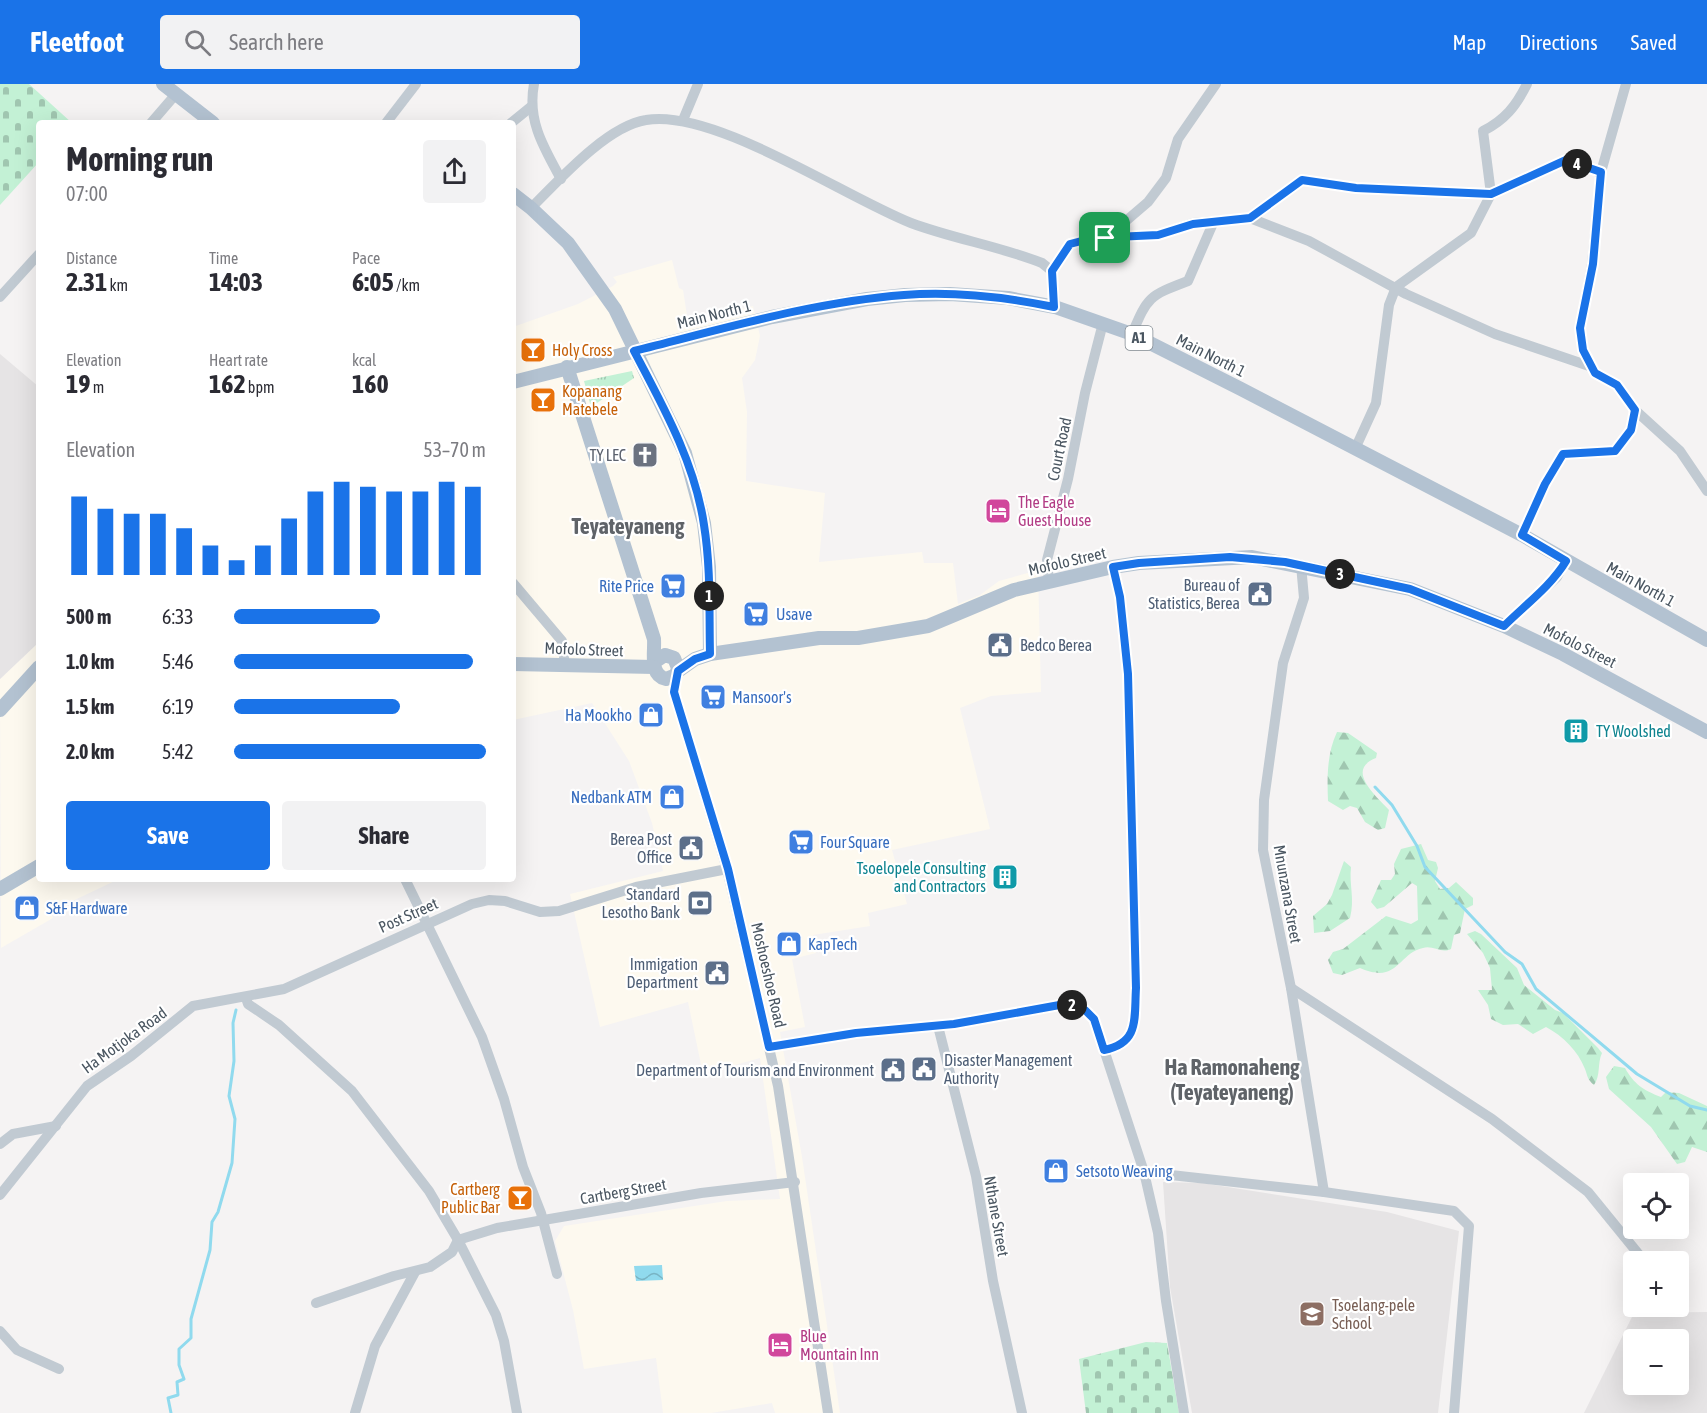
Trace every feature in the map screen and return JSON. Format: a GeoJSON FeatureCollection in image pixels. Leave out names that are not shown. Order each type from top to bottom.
{"type":"FeatureCollection","features":[{"type":"Feature","properties":{"kind":"main road"},"geometry":{"type":"LineString","coordinates":[[163,84],[209,120]]}},
{"type":"Feature","properties":{"kind":"main road"},"geometry":{"type":"LineString","coordinates":[[516,196],[531,208],[580,257],[615,309],[684,453],[704,523],[709,567],[710,654]]}},
{"type":"Feature","properties":{"kind":"main road","name":"Main North 1"},"geometry":{"type":"LineString","coordinates":[[516,381],[781,315],[905,295],[1008,298],[1054,307],[1132,334],[1522,535],[1707,640]]}},
{"type":"Feature","properties":{"kind":"main road","name":"Moshoeshoe Road"},"geometry":{"type":"LineString","coordinates":[[567,368],[654,639],[667,667]]}},
{"type":"Feature","properties":{"kind":"main road","name":"Mofolo Street"},"geometry":{"type":"LineString","coordinates":[[516,664],[667,667],[710,654],[819,638],[869,637],[928,626],[1014,590],[1113,567],[1163,561],[1252,557],[1301,565],[1410,589],[1504,626],[1563,654],[1707,732]]}},
{"type":"Feature","properties":{"kind":"main road"},"geometry":{"type":"LineString","coordinates":[[0,710],[36,670]]}},
{"type":"Feature","properties":{"kind":"main road"},"geometry":{"type":"LineString","coordinates":[[0,889],[36,868]]}},
{"type":"Feature","properties":{"kind":"street"},"geometry":{"type":"LineString","coordinates":[[388,120],[416,84]]}},
{"type":"Feature","properties":{"kind":"street"},"geometry":{"type":"LineString","coordinates":[[534,84],[532,106],[536,131],[561,179]]}},
{"type":"Feature","properties":{"kind":"street"},"geometry":{"type":"LineString","coordinates":[[683,120],[698,84]]}},
{"type":"Feature","properties":{"kind":"street"},"geometry":{"type":"LineString","coordinates":[[1105,238],[1148,202],[1166,178],[1178,139],[1216,84]]}},
{"type":"Feature","properties":{"kind":"street"},"geometry":{"type":"LineString","coordinates":[[1355,449],[1376,403],[1389,305],[1396,287],[1471,233],[1491,194],[1483,131],[1500,123],[1518,102],[1527,84]]}},
{"type":"Feature","properties":{"kind":"street"},"geometry":{"type":"LineString","coordinates":[[1626,84],[1601,172],[1593,264],[1580,328],[1583,350],[1595,373],[1617,385],[1635,410],[1680,451],[1707,491]]}},
{"type":"Feature","properties":{"kind":"street"},"geometry":{"type":"LineString","coordinates":[[154,120],[176,94]]}},
{"type":"Feature","properties":{"kind":"street"},"geometry":{"type":"LineString","coordinates":[[515,120],[532,106]]}},
{"type":"Feature","properties":{"kind":"street"},"geometry":{"type":"LineString","coordinates":[[531,208],[614,132],[643,120],[683,120],[776,157],[910,222],[1028,258],[1052,271]]}},
{"type":"Feature","properties":{"kind":"street"},"geometry":{"type":"LineString","coordinates":[[1250,218],[1302,180],[1356,188],[1491,194],[1566,160],[1601,172]]}},
{"type":"Feature","properties":{"kind":"street"},"geometry":{"type":"LineString","coordinates":[[1054,307],[1052,271],[1070,244],[1093,238],[1158,235],[1193,224],[1250,218],[1309,241],[1406,294],[1495,334],[1592,368]]}},
{"type":"Feature","properties":{"kind":"street"},"geometry":{"type":"LineString","coordinates":[[1132,334],[1144,303],[1161,291],[1188,281],[1214,221]]}},
{"type":"Feature","properties":{"kind":"street"},"geometry":{"type":"LineString","coordinates":[[0,297],[36,258]]}},
{"type":"Feature","properties":{"kind":"street","name":"Court Road"},"geometry":{"type":"LineString","coordinates":[[1049,581],[1047,560],[1068,479],[1085,393],[1103,323]]}},
{"type":"Feature","properties":{"kind":"street"},"geometry":{"type":"LineString","coordinates":[[1522,535],[1545,484],[1563,454],[1615,451],[1631,430],[1635,410]]}},
{"type":"Feature","properties":{"kind":"street"},"geometry":{"type":"LineString","coordinates":[[1504,626],[1557,577],[1566,561]]}},
{"type":"Feature","properties":{"kind":"street","name":"Mnunzana Street"},"geometry":{"type":"LineString","coordinates":[[1301,565],[1304,598],[1283,663],[1264,800],[1263,849],[1291,988],[1324,1192]]}},
{"type":"Feature","properties":{"kind":"street"},"geometry":{"type":"LineString","coordinates":[[1104,1050],[1117,1048],[1126,1041],[1134,1029],[1136,988],[1128,674],[1120,597],[1113,567]]}},
{"type":"Feature","properties":{"kind":"street"},"geometry":{"type":"LineString","coordinates":[[516,587],[562,641],[565,665]]}},
{"type":"Feature","properties":{"kind":"street","name":"Moshoeshoe Road"},"geometry":{"type":"LineString","coordinates":[[667,667],[728,869],[769,1047],[795,1182],[828,1413]]}},
{"type":"Feature","properties":{"kind":"street","name":"Post Street"},"geometry":{"type":"LineString","coordinates":[[225,999],[246,998],[284,989],[425,923],[472,904],[489,900],[540,912],[559,911],[636,887],[728,869]]}},
{"type":"Feature","properties":{"kind":"street"},"geometry":{"type":"LineString","coordinates":[[406,882],[482,1037],[504,1099],[523,1167],[543,1220],[557,1274]]}},
{"type":"Feature","properties":{"kind":"street"},"geometry":{"type":"LineString","coordinates":[[1291,988],[1492,1119],[1588,1192],[1636,1251]]}},
{"type":"Feature","properties":{"kind":"street"},"geometry":{"type":"LineString","coordinates":[[246,998],[248,1004],[279,1025],[352,1091],[429,1191],[458,1240],[496,1315],[504,1341],[517,1413]]}},
{"type":"Feature","properties":{"kind":"street","name":"Ha Motjoka Road"},"geometry":{"type":"LineString","coordinates":[[0,1195],[87,1086],[131,1056],[194,1006],[225,999]]}},
{"type":"Feature","properties":{"kind":"street"},"geometry":{"type":"LineString","coordinates":[[769,1047],[867,1031],[938,1026],[1065,1004],[1085,1010],[1094,1019],[1144,1172],[1158,1233],[1166,1301],[1184,1413]]}},
{"type":"Feature","properties":{"kind":"street","name":"Nthane Street"},"geometry":{"type":"LineString","coordinates":[[938,1026],[975,1176],[993,1281],[1022,1413]]}},
{"type":"Feature","properties":{"kind":"street"},"geometry":{"type":"LineString","coordinates":[[0,1144],[13,1134],[56,1126]]}},
{"type":"Feature","properties":{"kind":"street"},"geometry":{"type":"LineString","coordinates":[[1144,1172],[1324,1192],[1454,1211],[1469,1226],[1454,1413]]}},
{"type":"Feature","properties":{"kind":"street","name":"Cartberg Street"},"geometry":{"type":"LineString","coordinates":[[458,1240],[497,1228],[701,1192],[795,1182]]}},
{"type":"Feature","properties":{"kind":"street"},"geometry":{"type":"LineString","coordinates":[[316,1303],[394,1276],[415,1272],[444,1259],[458,1240]]}},
{"type":"Feature","properties":{"kind":"street"},"geometry":{"type":"LineString","coordinates":[[354,1413],[375,1346],[415,1272]]}},
{"type":"Feature","properties":{"kind":"street"},"geometry":{"type":"LineString","coordinates":[[0,1331],[17,1350],[59,1369]]}},
{"type":"Feature","properties":{"kind":"shaded area"},"geometry":{"type":"Polygon","coordinates":[[[672,260],[679,288],[683,290],[688,322],[753,306],[760,336],[755,360],[742,378],[747,412],[746,481],[825,493],[819,562],[922,552],[924,563],[953,563],[958,604],[980,595],[999,581],[1038,570],[1041,692],[991,696],[960,708],[990,829],[892,850],[907,904],[868,913],[870,926],[813,935],[816,953],[792,959],[805,1027],[780,1032],[802,1157],[840,1413],[775,1413],[772,1403],[711,1413],[663,1413],[656,1358],[584,1369],[573,1310],[555,1241],[564,1226],[727,1201],[780,1199],[760,1058],[703,1074],[688,1002],[600,1027],[570,894],[663,871],[652,823],[629,761],[592,703],[516,719],[516,326],[578,304],[613,286],[617,282],[613,277],[672,260]]]}},
{"type":"Feature","properties":{"kind":"shaded area"},"geometry":{"type":"Polygon","coordinates":[[[0,354],[36,384],[36,645],[0,679],[0,354]]]}},
{"type":"Feature","properties":{"kind":"shaded area"},"geometry":{"type":"Polygon","coordinates":[[[36,645],[36,882],[113,882],[64,905],[51,913],[53,918],[1,948],[0,679],[36,645]]]}},
{"type":"Feature","properties":{"kind":"shaded area","name":"Tsoelang-pele School"},"geometry":{"type":"Polygon","coordinates":[[[1163,1182],[1202,1183],[1387,1212],[1459,1231],[1438,1413],[1192,1413],[1170,1287],[1163,1182]]]}},
{"type":"Feature","properties":{"kind":"shaded area"},"geometry":{"type":"Polygon","coordinates":[[[1689,1312],[1707,1312],[1707,1413],[1584,1413],[1623,1335],[1623,1395],[1689,1395],[1689,1329],[1626,1329],[1632,1317],[1689,1317],[1689,1312]]]}},
{"type":"Feature","properties":{"kind":"green space"},"geometry":{"type":"Polygon","coordinates":[[[0,84],[29,84],[69,120],[36,120],[36,165],[0,205],[0,84]]]}},
{"type":"Feature","properties":{"kind":"green space"},"geometry":{"type":"Polygon","coordinates":[[[632,371],[634,378],[591,407],[584,381],[632,371]]]}},
{"type":"Feature","properties":{"kind":"green space"},"geometry":{"type":"Polygon","coordinates":[[[1337,732],[1348,733],[1377,753],[1376,758],[1367,763],[1363,769],[1363,776],[1371,791],[1389,810],[1385,828],[1378,830],[1365,822],[1357,808],[1350,806],[1343,810],[1328,801],[1329,757],[1337,732]]]}},
{"type":"Feature","properties":{"kind":"green space"},"geometry":{"type":"Polygon","coordinates":[[[1421,844],[1428,860],[1436,862],[1438,868],[1435,881],[1440,889],[1449,888],[1456,882],[1473,898],[1473,905],[1465,909],[1460,933],[1454,935],[1451,949],[1444,951],[1423,948],[1382,973],[1360,968],[1342,975],[1333,973],[1328,960],[1333,952],[1343,949],[1386,916],[1411,924],[1418,920],[1417,886],[1412,883],[1384,907],[1377,909],[1371,902],[1381,880],[1391,880],[1395,874],[1394,864],[1401,849],[1421,844]]]}},
{"type":"Feature","properties":{"kind":"green space"},"geometry":{"type":"Polygon","coordinates":[[[1344,861],[1351,867],[1350,918],[1330,931],[1314,933],[1313,916],[1327,904],[1344,861]]]}},
{"type":"Feature","properties":{"kind":"green space"},"geometry":{"type":"Polygon","coordinates":[[[1475,931],[1517,968],[1524,985],[1555,1010],[1563,1013],[1602,1053],[1598,1077],[1594,1085],[1574,1050],[1564,1039],[1546,1027],[1533,1034],[1518,1024],[1503,1025],[1491,1019],[1488,1005],[1478,990],[1492,990],[1490,968],[1483,953],[1467,934],[1475,931]]]}},
{"type":"Feature","properties":{"kind":"green space"},"geometry":{"type":"Polygon","coordinates":[[[1614,1066],[1625,1068],[1644,1089],[1661,1097],[1666,1092],[1679,1093],[1707,1106],[1707,1152],[1692,1147],[1685,1162],[1677,1164],[1651,1127],[1609,1089],[1606,1077],[1614,1066]]]}},
{"type":"Feature","properties":{"kind":"green space"},"geometry":{"type":"Polygon","coordinates":[[[1146,1342],[1167,1343],[1179,1413],[1086,1413],[1079,1359],[1146,1342]]]}},
{"type":"Feature","properties":{"kind":"water"},"geometry":{"type":"Polygon","coordinates":[[[662,1265],[663,1280],[636,1281],[634,1266],[662,1265]]]}},
{"type":"Feature","properties":{"kind":"waterway"},"geometry":{"type":"LineString","coordinates":[[1375,787],[1392,805],[1417,846],[1425,867],[1505,952],[1522,964],[1536,989],[1637,1074],[1690,1106],[1707,1110]]}},
{"type":"Feature","properties":{"kind":"waterway"},"geometry":{"type":"LineString","coordinates":[[171,1413],[168,1398],[178,1395],[177,1382],[184,1379],[179,1365],[179,1349],[191,1338],[191,1319],[210,1250],[212,1222],[218,1212],[232,1163],[235,1119],[229,1096],[234,1061],[233,1023],[236,1010]]}},
{"type":"Feature","properties":{"kind":"place","name":"Holy Cross"},"geometry":{"type":"Point","coordinates":[533,350]}},
{"type":"Feature","properties":{"kind":"place","name":"Kopanang Matebele"},"geometry":{"type":"Point","coordinates":[543,400]}},
{"type":"Feature","properties":{"kind":"place","name":"TY LEC"},"geometry":{"type":"Point","coordinates":[645,455]}},
{"type":"Feature","properties":{"kind":"place","name":"The Eagle Guest House"},"geometry":{"type":"Point","coordinates":[998,511]}},
{"type":"Feature","properties":{"kind":"place","name":"Rite Price"},"geometry":{"type":"Point","coordinates":[673,586]}},
{"type":"Feature","properties":{"kind":"place","name":"Bureau of Statistics, Berea"},"geometry":{"type":"Point","coordinates":[1260,594]}},
{"type":"Feature","properties":{"kind":"place","name":"Usave"},"geometry":{"type":"Point","coordinates":[756,614]}},
{"type":"Feature","properties":{"kind":"place","name":"Bedco Berea"},"geometry":{"type":"Point","coordinates":[1000,645]}},
{"type":"Feature","properties":{"kind":"place","name":"Mansoor's"},"geometry":{"type":"Point","coordinates":[713,697]}},
{"type":"Feature","properties":{"kind":"place","name":"Ha Mookho"},"geometry":{"type":"Point","coordinates":[651,715]}},
{"type":"Feature","properties":{"kind":"place","name":"TY Woolshed"},"geometry":{"type":"Point","coordinates":[1576,731]}},
{"type":"Feature","properties":{"kind":"place","name":"Nedbank ATM"},"geometry":{"type":"Point","coordinates":[672,797]}},
{"type":"Feature","properties":{"kind":"place","name":"Four Square"},"geometry":{"type":"Point","coordinates":[801,842]}},
{"type":"Feature","properties":{"kind":"place","name":"Berea Post Office"},"geometry":{"type":"Point","coordinates":[691,848]}},
{"type":"Feature","properties":{"kind":"place","name":"Tsoelopele Consulting and Contractors"},"geometry":{"type":"Point","coordinates":[1005,877]}},
{"type":"Feature","properties":{"kind":"place","name":"Standard Lesotho Bank"},"geometry":{"type":"Point","coordinates":[700,903]}},
{"type":"Feature","properties":{"kind":"place","name":"S&F Hardware"},"geometry":{"type":"Point","coordinates":[27,908]}},
{"type":"Feature","properties":{"kind":"place","name":"KapTech"},"geometry":{"type":"Point","coordinates":[789,944]}},
{"type":"Feature","properties":{"kind":"place","name":"Immigation Department"},"geometry":{"type":"Point","coordinates":[717,973]}},
{"type":"Feature","properties":{"kind":"place","name":"Disaster Management Authority"},"geometry":{"type":"Point","coordinates":[924,1069]}},
{"type":"Feature","properties":{"kind":"place","name":"Department of Tourism and Environment"},"geometry":{"type":"Point","coordinates":[893,1070]}},
{"type":"Feature","properties":{"kind":"place","name":"Setsoto Weaving"},"geometry":{"type":"Point","coordinates":[1056,1171]}},
{"type":"Feature","properties":{"kind":"place","name":"Cartberg Public Bar"},"geometry":{"type":"Point","coordinates":[520,1198]}},
{"type":"Feature","properties":{"kind":"place","name":"Tsoelang-pele School"},"geometry":{"type":"Point","coordinates":[1312,1314]}},
{"type":"Feature","properties":{"kind":"place","name":"Blue Mountain Inn"},"geometry":{"type":"Point","coordinates":[780,1345]}},
{"type":"Feature","properties":{"kind":"district","name":"Teyateyaneng"},"geometry":{"type":"Point","coordinates":[628,526]}},
{"type":"Feature","properties":{"kind":"district","name":"Ha Ramonaheng (Teyateyaneng)"},"geometry":{"type":"Point","coordinates":[1232,1080]}},
{"type":"Feature","properties":{"kind":"route"},"geometry":{"type":"LineString","coordinates":[[1566,160],[1601,172],[1597,235],[1580,328],[1583,350],[1595,373],[1617,385],[1635,410],[1631,430],[1615,451],[1563,454],[1545,484],[1522,535],[1566,561],[1557,577],[1504,626],[1410,589],[1252,557],[1186,559],[1113,567],[1120,597],[1128,674],[1136,988],[1134,1029],[1126,1041],[1117,1048],[1104,1050],[1094,1019],[1085,1010],[1065,1004],[1041,1006],[954,1024],[856,1033],[769,1047],[728,869],[674,692],[678,671],[695,659],[710,654],[709,567],[704,523],[684,453],[634,351],[772,317],[867,299],[905,295],[950,294],[1008,298],[1054,307],[1055,287],[1052,271],[1070,244],[1093,238],[1105,238],[1158,235],[1193,224],[1250,218],[1277,196],[1302,180],[1356,188],[1491,194],[1566,160]]}}]}
